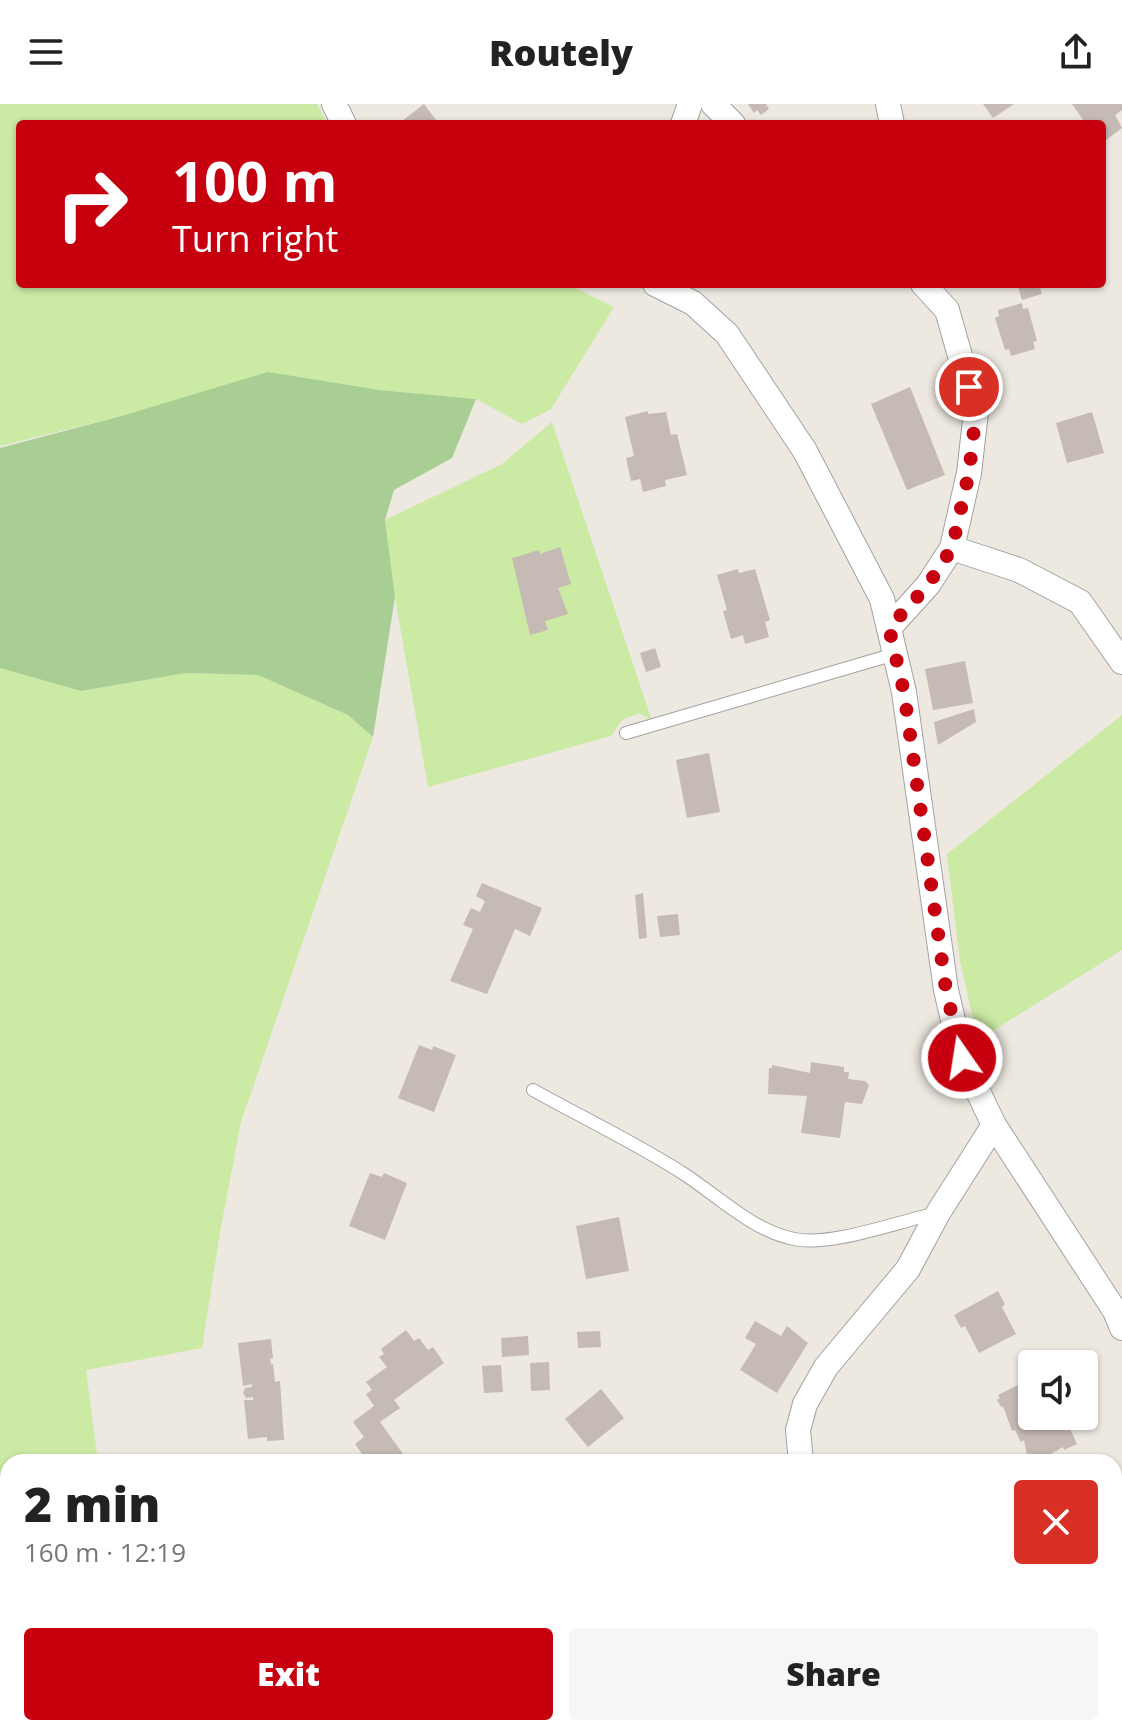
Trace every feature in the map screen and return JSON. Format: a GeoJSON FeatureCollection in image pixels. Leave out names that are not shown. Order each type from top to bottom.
{"type":"FeatureCollection","features":[{"type":"Feature","properties":{"kind":"street"},"geometry":{"type":"LineString","coordinates":[[713,104],[729,120]]}},
{"type":"Feature","properties":{"kind":"street"},"geometry":{"type":"LineString","coordinates":[[663,288],[693,303],[727,334],[805,451],[882,599],[904,692],[946,990],[962,1058],[994,1125],[1115,1311],[1122,1328]]}},
{"type":"Feature","properties":{"kind":"street"},"geometry":{"type":"LineString","coordinates":[[927,288],[947,310]]}},
{"type":"Feature","properties":{"kind":"street"},"geometry":{"type":"LineString","coordinates":[[889,628],[928,585],[952,548],[969,473],[976,412],[943,288]]}},
{"type":"Feature","properties":{"kind":"street"},"geometry":{"type":"LineString","coordinates":[[952,548],[1019,570],[1080,602],[1122,662]]}},
{"type":"Feature","properties":{"kind":"street"},"geometry":{"type":"LineString","coordinates":[[800,1454],[798,1430],[805,1404],[826,1367],[908,1269],[938,1213],[994,1125]]}},
{"type":"Feature","properties":{"kind":"lane"},"geometry":{"type":"LineString","coordinates":[[626,733],[895,654]]}},
{"type":"Feature","properties":{"kind":"lane"},"geometry":{"type":"LineString","coordinates":[[533,1090],[657,1157],[754,1223],[794,1239],[827,1241],[938,1213]]}},
{"type":"Feature","properties":{"kind":"green space"},"geometry":{"type":"Polygon","coordinates":[[[0,104],[317,104],[325,120],[16,120],[16,288],[575,288],[614,307],[551,409],[522,424],[476,399],[379,390],[125,415],[0,446],[0,104]]]}},
{"type":"Feature","properties":{"kind":"green space"},"geometry":{"type":"Polygon","coordinates":[[[268,372],[379,390],[476,399],[452,458],[394,490],[385,520],[395,597],[373,737],[348,715],[258,675],[186,673],[81,691],[0,668],[0,448],[268,372]]]}},
{"type":"Feature","properties":{"kind":"green space"},"geometry":{"type":"Polygon","coordinates":[[[552,422],[652,721],[639,713],[622,720],[611,736],[428,787],[385,520],[502,464],[552,422]]]}},
{"type":"Feature","properties":{"kind":"green space"},"geometry":{"type":"Polygon","coordinates":[[[0,668],[81,691],[186,673],[258,675],[348,715],[373,737],[241,1122],[202,1348],[86,1370],[97,1454],[0,1454],[0,668]]]}},
{"type":"Feature","properties":{"kind":"green space"},"geometry":{"type":"Polygon","coordinates":[[[1122,715],[1122,950],[978,1040],[960,961],[947,854],[1122,715]]]}},
{"type":"Feature","properties":{"kind":"building"},"geometry":{"type":"Polygon","coordinates":[[[424,104],[436,120],[403,120],[424,104]]]}},
{"type":"Feature","properties":{"kind":"building"},"geometry":{"type":"Polygon","coordinates":[[[748,104],[766,104],[769,109],[761,115],[757,110],[754,113],[748,104]]]}},
{"type":"Feature","properties":{"kind":"building"},"geometry":{"type":"Polygon","coordinates":[[[983,104],[1014,104],[993,118],[983,104]]]}},
{"type":"Feature","properties":{"kind":"building"},"geometry":{"type":"Polygon","coordinates":[[[1072,104],[1122,104],[1122,110],[1115,115],[1122,128],[1106,140],[1106,120],[1083,120],[1072,104]]]}},
{"type":"Feature","properties":{"kind":"building"},"geometry":{"type":"Polygon","coordinates":[[[1018,288],[1040,288],[1042,294],[1022,300],[1018,288]]]}},
{"type":"Feature","properties":{"kind":"building"},"geometry":{"type":"Polygon","coordinates":[[[1022,303],[1023,309],[1028,308],[1037,341],[1033,342],[1035,349],[1011,356],[1009,349],[1005,350],[995,318],[999,316],[998,310],[1022,303]]]}},
{"type":"Feature","properties":{"kind":"building"},"geometry":{"type":"Polygon","coordinates":[[[910,387],[945,475],[907,490],[871,404],[910,387]]]}},
{"type":"Feature","properties":{"kind":"building"},"geometry":{"type":"Polygon","coordinates":[[[648,411],[648,414],[666,412],[671,435],[677,434],[687,475],[665,480],[666,486],[643,492],[640,479],[631,481],[626,458],[634,456],[625,417],[648,411]]]}},
{"type":"Feature","properties":{"kind":"building"},"geometry":{"type":"Polygon","coordinates":[[[1092,412],[1104,453],[1067,463],[1056,423],[1092,412]]]}},
{"type":"Feature","properties":{"kind":"building"},"geometry":{"type":"Polygon","coordinates":[[[560,547],[571,584],[558,588],[568,614],[545,621],[548,630],[530,635],[512,558],[560,547]]]}},
{"type":"Feature","properties":{"kind":"building"},"geometry":{"type":"Polygon","coordinates":[[[738,569],[739,573],[755,569],[770,620],[765,622],[769,637],[745,644],[743,635],[731,639],[717,575],[738,569]]]}},
{"type":"Feature","properties":{"kind":"building"},"geometry":{"type":"Polygon","coordinates":[[[655,648],[661,667],[646,672],[640,653],[655,648]]]}},
{"type":"Feature","properties":{"kind":"building"},"geometry":{"type":"Polygon","coordinates":[[[965,661],[973,703],[933,710],[925,669],[965,661]]]}},
{"type":"Feature","properties":{"kind":"building"},"geometry":{"type":"Polygon","coordinates":[[[974,709],[976,722],[938,745],[934,722],[974,709]]]}},
{"type":"Feature","properties":{"kind":"building"},"geometry":{"type":"Polygon","coordinates":[[[709,753],[720,812],[687,818],[676,760],[709,753]]]}},
{"type":"Feature","properties":{"kind":"building"},"geometry":{"type":"Polygon","coordinates":[[[482,883],[542,908],[530,936],[515,929],[487,994],[450,981],[473,929],[463,925],[471,908],[480,912],[485,901],[476,896],[482,883]]]}},
{"type":"Feature","properties":{"kind":"building"},"geometry":{"type":"Polygon","coordinates":[[[643,893],[647,938],[639,939],[635,895],[643,893]]]}},
{"type":"Feature","properties":{"kind":"building"},"geometry":{"type":"Polygon","coordinates":[[[678,914],[680,935],[660,937],[657,916],[678,914]]]}},
{"type":"Feature","properties":{"kind":"building"},"geometry":{"type":"Polygon","coordinates":[[[419,1045],[432,1050],[433,1046],[456,1055],[434,1112],[398,1098],[419,1045]]]}},
{"type":"Feature","properties":{"kind":"building"},"geometry":{"type":"Polygon","coordinates":[[[811,1062],[844,1067],[844,1072],[849,1072],[848,1079],[865,1081],[869,1085],[862,1104],[845,1102],[840,1138],[801,1133],[807,1096],[768,1094],[769,1068],[772,1065],[810,1073],[811,1062]]]}},
{"type":"Feature","properties":{"kind":"building"},"geometry":{"type":"Polygon","coordinates":[[[370,1173],[382,1177],[384,1173],[407,1183],[385,1240],[349,1226],[370,1173]]]}},
{"type":"Feature","properties":{"kind":"building"},"geometry":{"type":"Polygon","coordinates":[[[619,1217],[629,1271],[586,1279],[576,1226],[619,1217]]]}},
{"type":"Feature","properties":{"kind":"building"},"geometry":{"type":"Polygon","coordinates":[[[998,1291],[1005,1304],[1002,1307],[1016,1334],[979,1353],[965,1326],[961,1328],[954,1315],[998,1291]]]}},
{"type":"Feature","properties":{"kind":"building"},"geometry":{"type":"Polygon","coordinates":[[[755,1321],[781,1336],[787,1326],[808,1343],[777,1393],[740,1370],[756,1344],[745,1338],[755,1321]]]}},
{"type":"Feature","properties":{"kind":"building"},"geometry":{"type":"Polygon","coordinates":[[[406,1330],[414,1341],[419,1338],[428,1350],[433,1347],[444,1363],[394,1400],[400,1408],[380,1422],[403,1454],[362,1454],[355,1444],[364,1437],[353,1422],[374,1406],[366,1394],[372,1390],[366,1382],[387,1367],[379,1357],[384,1354],[381,1349],[406,1330]]]}},
{"type":"Feature","properties":{"kind":"building"},"geometry":{"type":"Polygon","coordinates":[[[600,1331],[601,1347],[578,1348],[577,1332],[600,1331]]]}},
{"type":"Feature","properties":{"kind":"building"},"geometry":{"type":"Polygon","coordinates":[[[528,1336],[529,1355],[502,1357],[501,1338],[528,1336]]]}},
{"type":"Feature","properties":{"kind":"building"},"geometry":{"type":"Polygon","coordinates":[[[271,1339],[271,1364],[275,1382],[280,1381],[284,1440],[267,1441],[267,1437],[248,1439],[244,1400],[253,1400],[253,1397],[246,1398],[243,1393],[252,1384],[243,1386],[238,1343],[271,1339]]]}},
{"type":"Feature","properties":{"kind":"building"},"geometry":{"type":"Polygon","coordinates":[[[549,1362],[550,1390],[531,1391],[530,1363],[549,1362]]]}},
{"type":"Feature","properties":{"kind":"building"},"geometry":{"type":"Polygon","coordinates":[[[501,1365],[503,1392],[484,1393],[482,1366],[501,1365]]]}},
{"type":"Feature","properties":{"kind":"building"},"geometry":{"type":"Polygon","coordinates":[[[1018,1385],[1018,1430],[1070,1430],[1077,1444],[1051,1454],[1027,1454],[1024,1440],[1021,1442],[1015,1430],[1012,1431],[1003,1406],[997,1400],[1000,1398],[998,1395],[1018,1385]]]}},
{"type":"Feature","properties":{"kind":"building"},"geometry":{"type":"Polygon","coordinates":[[[601,1389],[624,1418],[588,1447],[565,1419],[601,1389]]]}},
{"type":"Feature","properties":{"kind":"route"},"geometry":{"type":"LineString","coordinates":[[962,1058],[946,990],[904,692],[889,628],[928,585],[952,548],[969,473],[976,412],[969,387]]}}]}
